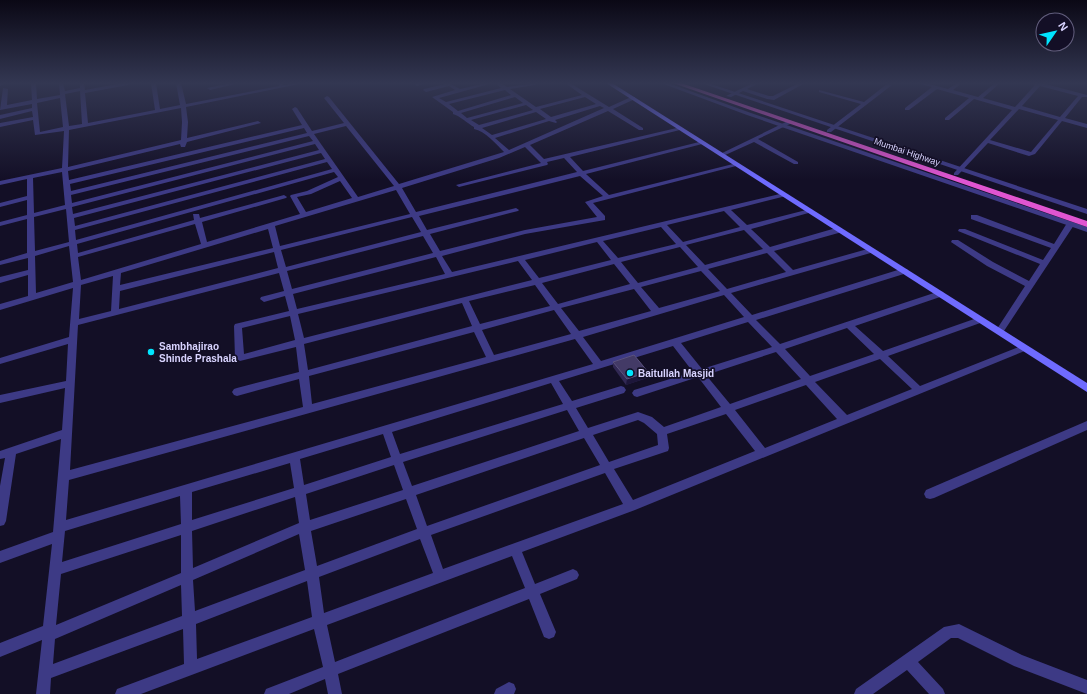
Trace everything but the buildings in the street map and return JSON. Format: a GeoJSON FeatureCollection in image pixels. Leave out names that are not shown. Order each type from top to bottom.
{"type":"FeatureCollection","features":[{"type":"Feature","properties":{"kind":"highway","name":"Mumbai Highway"},"geometry":{"type":"LineString","coordinates":[[764,115],[1087,224]]}},
{"type":"Feature","properties":{"kind":"highway","name":"Mumbai Highway"},"geometry":{"type":"LineString","coordinates":[[793,115],[1087,218]]}},
{"type":"Feature","properties":{"kind":"main road"},"geometry":{"type":"LineString","coordinates":[[660,115],[1087,388]]}},
{"type":"Feature","properties":{"kind":"street"},"geometry":{"type":"LineString","coordinates":[[42,694],[50,632],[59,531],[78,283],[66,183],[65,115]]}},
{"type":"Feature","properties":{"kind":"street"},"geometry":{"type":"LineString","coordinates":[[84,115],[85,125]]}},
{"type":"Feature","properties":{"kind":"street"},"geometry":{"type":"LineString","coordinates":[[0,125],[36,118],[38,134],[135,115]]}},
{"type":"Feature","properties":{"kind":"street"},"geometry":{"type":"LineString","coordinates":[[185,115],[187,129],[180,166],[191,197],[205,246]]}},
{"type":"Feature","properties":{"kind":"street"},"geometry":{"type":"LineString","coordinates":[[298,115],[357,200]]}},
{"type":"Feature","properties":{"kind":"street"},"geometry":{"type":"LineString","coordinates":[[341,115],[398,187],[450,275]]}},
{"type":"Feature","properties":{"kind":"street"},"geometry":{"type":"LineString","coordinates":[[460,115],[491,137],[508,152]]}},
{"type":"Feature","properties":{"kind":"street"},"geometry":{"type":"LineString","coordinates":[[466,120],[483,115]]}},
{"type":"Feature","properties":{"kind":"street"},"geometry":{"type":"LineString","coordinates":[[476,128],[516,115]]}},
{"type":"Feature","properties":{"kind":"street"},"geometry":{"type":"LineString","coordinates":[[546,115],[564,128]]}},
{"type":"Feature","properties":{"kind":"street"},"geometry":{"type":"LineString","coordinates":[[491,137],[563,115]]}},
{"type":"Feature","properties":{"kind":"street"},"geometry":{"type":"LineString","coordinates":[[0,307],[357,200],[508,152],[594,115]]}},
{"type":"Feature","properties":{"kind":"street"},"geometry":{"type":"LineString","coordinates":[[619,115],[641,129]]}},
{"type":"Feature","properties":{"kind":"street"},"geometry":{"type":"LineString","coordinates":[[762,115],[1087,230]]}},
{"type":"Feature","properties":{"kind":"street"},"geometry":{"type":"LineString","coordinates":[[831,128],[848,115]]}},
{"type":"Feature","properties":{"kind":"street"},"geometry":{"type":"LineString","coordinates":[[947,119],[952,115]]}},
{"type":"Feature","properties":{"kind":"street"},"geometry":{"type":"LineString","coordinates":[[1010,115],[958,172],[1087,212]]}},
{"type":"Feature","properties":{"kind":"street"},"geometry":{"type":"LineString","coordinates":[[1047,115],[1087,126]]}},
{"type":"Feature","properties":{"kind":"street"},"geometry":{"type":"LineString","coordinates":[[986,141],[1029,154],[1033,153],[1065,115]]}},
{"type":"Feature","properties":{"kind":"street"},"geometry":{"type":"LineString","coordinates":[[0,183],[258,123]]}},
{"type":"Feature","properties":{"kind":"street"},"geometry":{"type":"LineString","coordinates":[[68,194],[348,124]]}},
{"type":"Feature","properties":{"kind":"street"},"geometry":{"type":"LineString","coordinates":[[722,155],[788,124]]}},
{"type":"Feature","properties":{"kind":"street"},"geometry":{"type":"LineString","coordinates":[[66,183],[305,126]]}},
{"type":"Feature","properties":{"kind":"street"},"geometry":{"type":"LineString","coordinates":[[543,161],[682,129]]}},
{"type":"Feature","properties":{"kind":"street"},"geometry":{"type":"LineString","coordinates":[[755,140],[796,163]]}},
{"type":"Feature","properties":{"kind":"street"},"geometry":{"type":"LineString","coordinates":[[0,224],[184,175],[316,142]]}},
{"type":"Feature","properties":{"kind":"street"},"geometry":{"type":"LineString","coordinates":[[116,289],[703,143]]}},
{"type":"Feature","properties":{"kind":"street"},"geometry":{"type":"LineString","coordinates":[[526,144],[543,161]]}},
{"type":"Feature","properties":{"kind":"street"},"geometry":{"type":"LineString","coordinates":[[70,217],[323,151]]}},
{"type":"Feature","properties":{"kind":"street"},"geometry":{"type":"LineString","coordinates":[[566,156],[581,173],[608,197]]}},
{"type":"Feature","properties":{"kind":"street"},"geometry":{"type":"LineString","coordinates":[[71,229],[329,160]]}},
{"type":"Feature","properties":{"kind":"street"},"geometry":{"type":"LineString","coordinates":[[459,185],[545,164],[543,161]]}},
{"type":"Feature","properties":{"kind":"street"},"geometry":{"type":"LineString","coordinates":[[264,299],[525,232],[602,218],[588,202],[737,165]]}},
{"type":"Feature","properties":{"kind":"street"},"geometry":{"type":"LineString","coordinates":[[0,263],[336,170]]}},
{"type":"Feature","properties":{"kind":"street"},"geometry":{"type":"LineString","coordinates":[[30,177],[32,297]]}},
{"type":"Feature","properties":{"kind":"street"},"geometry":{"type":"LineString","coordinates":[[304,216],[293,196],[309,192],[342,178]]}},
{"type":"Feature","properties":{"kind":"street"},"geometry":{"type":"LineString","coordinates":[[784,195],[238,326],[240,358],[810,211]]}},
{"type":"Feature","properties":{"kind":"street"},"geometry":{"type":"LineString","coordinates":[[0,205],[31,197]]}},
{"type":"Feature","properties":{"kind":"street"},"geometry":{"type":"LineString","coordinates":[[74,256],[284,197]]}},
{"type":"Feature","properties":{"kind":"street"},"geometry":{"type":"LineString","coordinates":[[726,209],[792,273]]}},
{"type":"Feature","properties":{"kind":"street"},"geometry":{"type":"LineString","coordinates":[[76,323],[516,210]]}},
{"type":"Feature","properties":{"kind":"street"},"geometry":{"type":"LineString","coordinates":[[974,217],[1055,247]]}},
{"type":"Feature","properties":{"kind":"street"},"geometry":{"type":"LineString","coordinates":[[999,332],[1070,224]]}},
{"type":"Feature","properties":{"kind":"street"},"geometry":{"type":"LineString","coordinates":[[663,225],[844,419]]}},
{"type":"Feature","properties":{"kind":"street"},"geometry":{"type":"LineString","coordinates":[[271,226],[294,312],[305,374],[308,410]]}},
{"type":"Feature","properties":{"kind":"street"},"geometry":{"type":"LineString","coordinates":[[236,392],[703,268],[839,230]]}},
{"type":"Feature","properties":{"kind":"street"},"geometry":{"type":"LineString","coordinates":[[962,231],[1044,263]]}},
{"type":"Feature","properties":{"kind":"street"},"geometry":{"type":"LineString","coordinates":[[963,247],[974,236]]}},
{"type":"Feature","properties":{"kind":"street"},"geometry":{"type":"LineString","coordinates":[[599,240],[657,312]]}},
{"type":"Feature","properties":{"kind":"street"},"geometry":{"type":"LineString","coordinates":[[955,242],[1030,285]]}},
{"type":"Feature","properties":{"kind":"street"},"geometry":{"type":"LineString","coordinates":[[63,477],[577,335],[871,250]]}},
{"type":"Feature","properties":{"kind":"street"},"geometry":{"type":"LineString","coordinates":[[520,259],[600,365]]}},
{"type":"Feature","properties":{"kind":"street"},"geometry":{"type":"LineString","coordinates":[[0,280],[32,271]]}},
{"type":"Feature","properties":{"kind":"street"},"geometry":{"type":"LineString","coordinates":[[0,556],[59,531],[186,488],[600,365],[904,271]]}},
{"type":"Feature","properties":{"kind":"street"},"geometry":{"type":"LineString","coordinates":[[115,313],[116,272]]}},
{"type":"Feature","properties":{"kind":"street"},"geometry":{"type":"LineString","coordinates":[[637,393],[700,374],[940,294]]}},
{"type":"Feature","properties":{"kind":"street"},"geometry":{"type":"LineString","coordinates":[[464,299],[491,359]]}},
{"type":"Feature","properties":{"kind":"street"},"geometry":{"type":"LineString","coordinates":[[662,432],[980,320]]}},
{"type":"Feature","properties":{"kind":"street"},"geometry":{"type":"LineString","coordinates":[[849,325],[918,390]]}},
{"type":"Feature","properties":{"kind":"street"},"geometry":{"type":"LineString","coordinates":[[0,361],[74,339]]}},
{"type":"Feature","properties":{"kind":"street"},"geometry":{"type":"LineString","coordinates":[[675,342],[763,453]]}},
{"type":"Feature","properties":{"kind":"street"},"geometry":{"type":"LineString","coordinates":[[122,694],[631,506],[844,419],[1024,348]]}},
{"type":"Feature","properties":{"kind":"street"},"geometry":{"type":"LineString","coordinates":[[553,379],[631,506]]}},
{"type":"Feature","properties":{"kind":"street"},"geometry":{"type":"LineString","coordinates":[[0,398],[71,384]]}},
{"type":"Feature","properties":{"kind":"street"},"geometry":{"type":"LineString","coordinates":[[55,570],[397,459],[621,390]]}},
{"type":"Feature","properties":{"kind":"street"},"geometry":{"type":"LineString","coordinates":[[0,650],[50,632],[306,527],[586,433],[638,416],[648,420],[662,432],[664,448],[424,532],[45,674]]}},
{"type":"Feature","properties":{"kind":"street"},"geometry":{"type":"LineString","coordinates":[[930,494],[1087,425]]}},
{"type":"Feature","properties":{"kind":"street"},"geometry":{"type":"LineString","coordinates":[[386,429],[440,577]]}},
{"type":"Feature","properties":{"kind":"street"},"geometry":{"type":"LineString","coordinates":[[0,455],[67,433]]}},
{"type":"Feature","properties":{"kind":"street"},"geometry":{"type":"LineString","coordinates":[[0,521],[3,489],[11,451]]}},
{"type":"Feature","properties":{"kind":"street"},"geometry":{"type":"LineString","coordinates":[[294,456],[306,527],[319,621],[331,670],[335,694]]}},
{"type":"Feature","properties":{"kind":"street"},"geometry":{"type":"LineString","coordinates":[[186,488],[187,576],[191,668]]}},
{"type":"Feature","properties":{"kind":"street"},"geometry":{"type":"LineString","coordinates":[[515,549],[549,632]]}},
{"type":"Feature","properties":{"kind":"street"},"geometry":{"type":"LineString","coordinates":[[271,694],[573,575]]}},
{"type":"Feature","properties":{"kind":"street"},"geometry":{"type":"LineString","coordinates":[[861,694],[949,632],[959,631],[1019,661],[1087,687]]}},
{"type":"Feature","properties":{"kind":"street"},"geometry":{"type":"LineString","coordinates":[[908,661],[938,694]]}},
{"type":"Feature","properties":{"kind":"place","name":"Sambhajirao Shinde Prashala"},"geometry":{"type":"Point","coordinates":[151,352]}},
{"type":"Feature","properties":{"kind":"place","name":"Baitullah Masjid"},"geometry":{"type":"Point","coordinates":[630,373]}}]}
